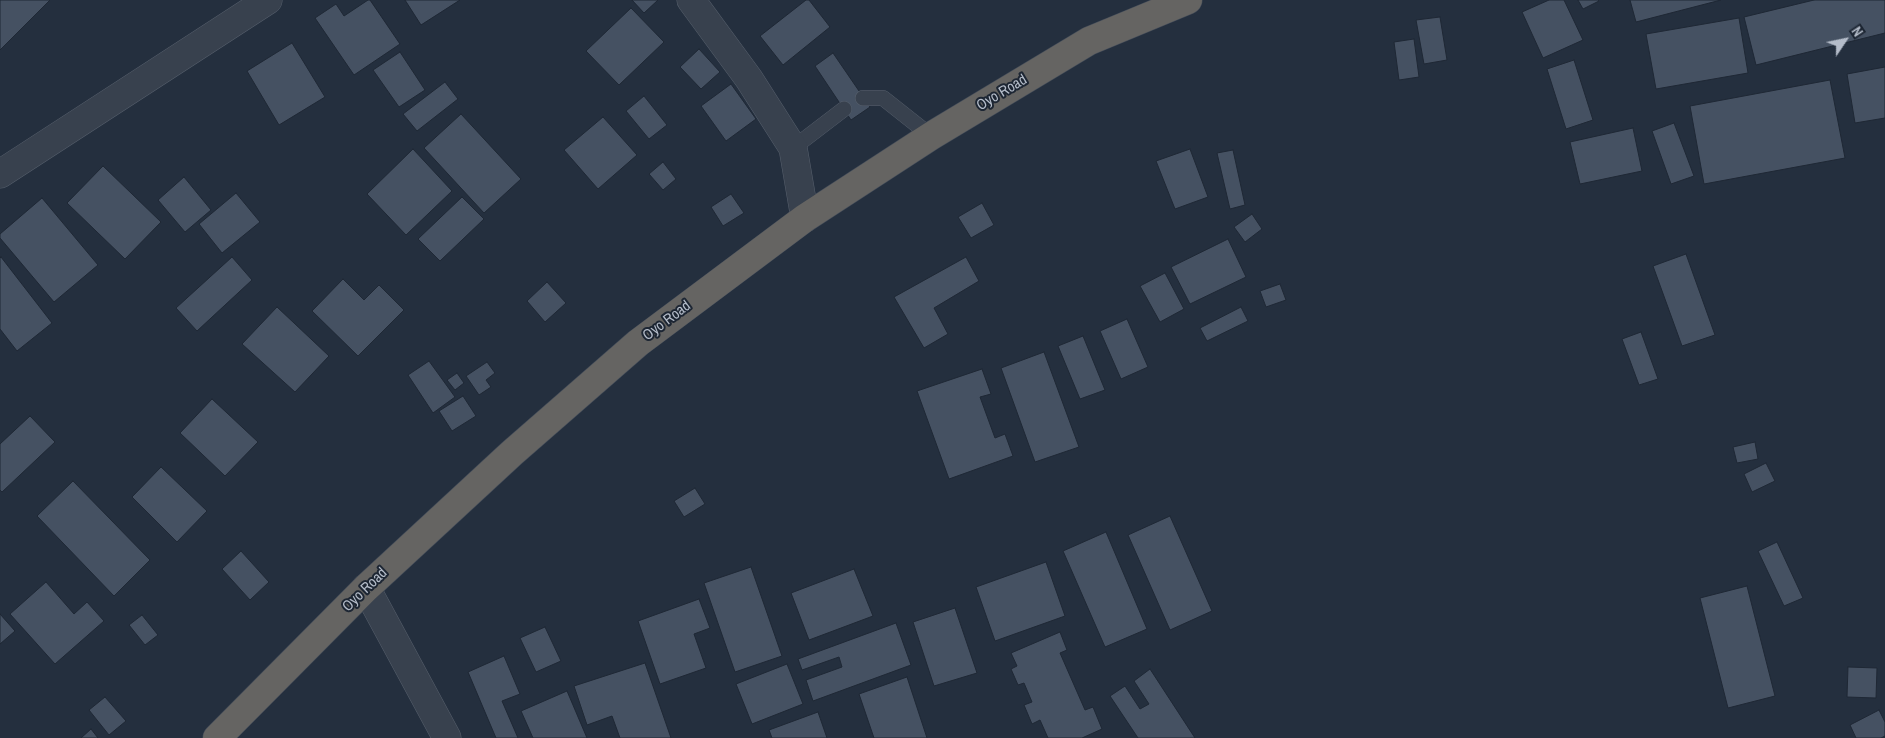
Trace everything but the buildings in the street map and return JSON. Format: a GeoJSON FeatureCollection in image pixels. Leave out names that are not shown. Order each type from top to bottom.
{"type":"FeatureCollection","features":[{"type":"Feature","properties":{"kind":"highway","name":"Oyo Road"},"geometry":{"type":"LineString","coordinates":[[217,738],[366,588],[512,453],[638,343],[805,218],[931,136],[1089,41],[1188,0]]}},
{"type":"Feature","properties":{"kind":"street"},"geometry":{"type":"LineString","coordinates":[[0,174],[268,0]]}},
{"type":"Feature","properties":{"kind":"street"},"geometry":{"type":"LineString","coordinates":[[691,0],[749,80],[793,148],[805,218]]}},
{"type":"Feature","properties":{"kind":"street"},"geometry":{"type":"LineString","coordinates":[[366,588],[447,738]]}},
{"type":"Feature","properties":{"kind":"lane"},"geometry":{"type":"LineString","coordinates":[[863,98],[883,98],[931,136]]}},
{"type":"Feature","properties":{"kind":"lane"},"geometry":{"type":"LineString","coordinates":[[793,148],[844,109]]}}]}
